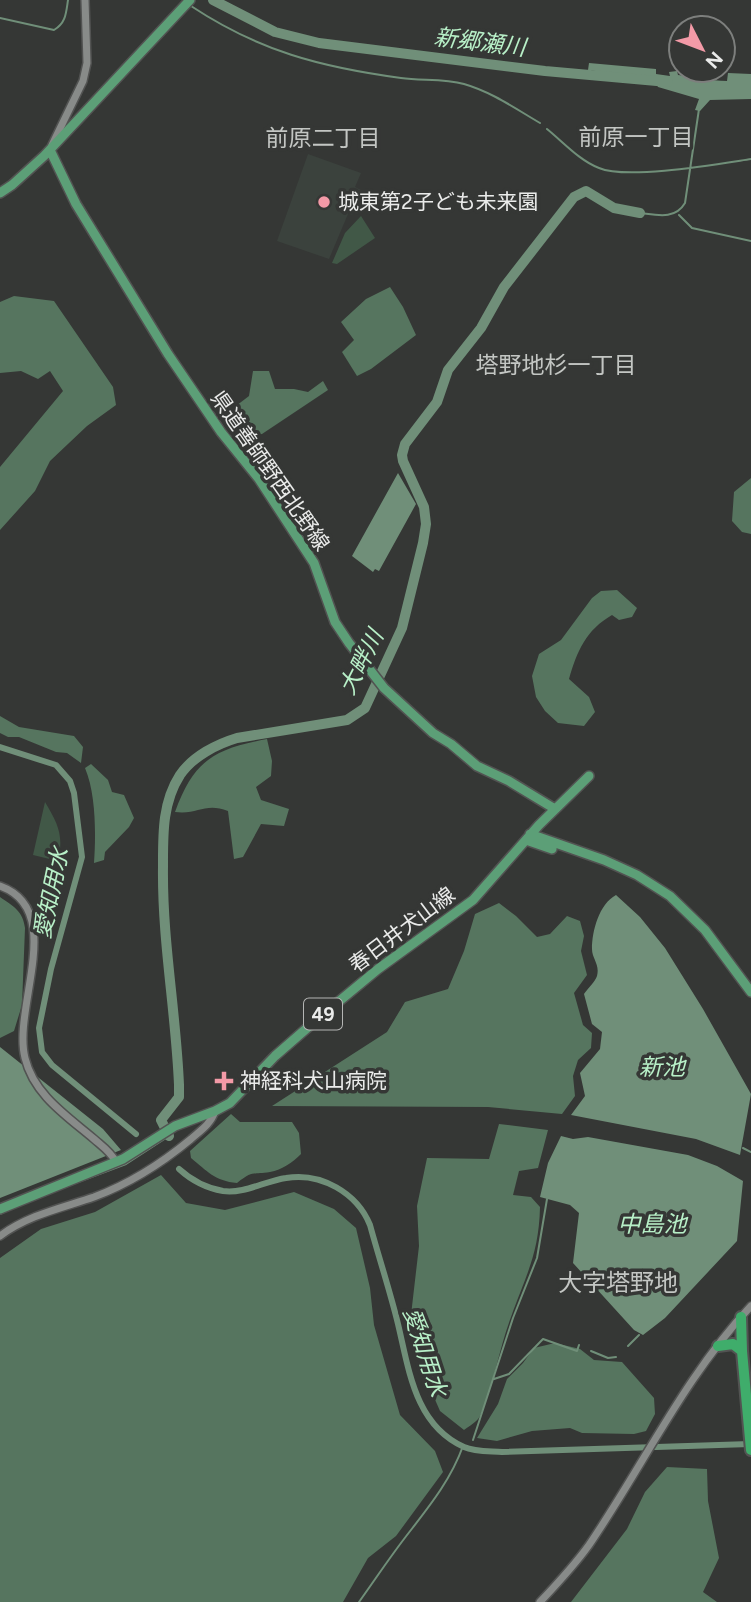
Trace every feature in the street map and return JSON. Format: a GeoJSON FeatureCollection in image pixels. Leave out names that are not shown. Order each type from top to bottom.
{"type":"FeatureCollection","features":[{"type":"Feature","properties":{"kind":"highway"},"geometry":{"type":"LineString","coordinates":[[741,1317],[751,1450]]}},
{"type":"Feature","properties":{"kind":"highway"},"geometry":{"type":"LineString","coordinates":[[718,1346],[733,1344],[742,1351]]}},
{"type":"Feature","properties":{"kind":"main road"},"geometry":{"type":"LineString","coordinates":[[0,193],[50,150],[190,0]]}},
{"type":"Feature","properties":{"kind":"main road","name":"県道善師野西北野線"},"geometry":{"type":"LineString","coordinates":[[50,150],[76,204],[168,354],[220,432],[258,479],[314,563],[335,622],[373,674],[421,723],[477,766],[509,781],[555,809]]}},
{"type":"Feature","properties":{"kind":"main road","name":"春日井犬山線"},"geometry":{"type":"LineString","coordinates":[[0,1209],[116,1162],[175,1126],[230,1103],[285,1048],[378,969],[473,900],[528,837],[589,776]]}},
{"type":"Feature","properties":{"kind":"main road"},"geometry":{"type":"LineString","coordinates":[[528,837],[604,860],[637,875],[670,896],[705,930],[751,992]]}},
{"type":"Feature","properties":{"kind":"street"},"geometry":{"type":"LineString","coordinates":[[50,150],[77,94],[87,64],[85,0]]}},
{"type":"Feature","properties":{"kind":"street"},"geometry":{"type":"LineString","coordinates":[[0,886],[13,892],[24,903],[35,931],[22,1038],[25,1058],[40,1090],[106,1149],[116,1162]]}},
{"type":"Feature","properties":{"kind":"street"},"geometry":{"type":"LineString","coordinates":[[0,1236],[25,1220],[97,1196],[140,1175],[204,1128],[215,1111]]}},
{"type":"Feature","properties":{"kind":"street"},"geometry":{"type":"LineString","coordinates":[[540,1602],[589,1545],[718,1346],[751,1306]]}},
{"type":"Feature","properties":{"kind":"shaded area","name":"城東第2子ども未来園"},"geometry":{"type":"Polygon","coordinates":[[[308,154],[361,173],[355,187],[361,190],[352,215],[348,214],[329,259],[277,241],[308,154]]]}},
{"type":"Feature","properties":{"kind":"shaded area"},"geometry":{"type":"Polygon","coordinates":[[[361,216],[375,238],[337,264],[332,263],[345,233],[361,216]]]}},
{"type":"Feature","properties":{"kind":"shaded area"},"geometry":{"type":"Polygon","coordinates":[[[390,287],[416,335],[371,369],[357,376],[342,352],[354,340],[341,322],[366,299],[390,287]]]}},
{"type":"Feature","properties":{"kind":"shaded area"},"geometry":{"type":"Polygon","coordinates":[[[14,296],[54,301],[113,387],[116,405],[87,426],[50,461],[35,491],[0,530],[0,467],[63,391],[50,371],[38,379],[21,371],[0,373],[0,302],[14,296]]]}},
{"type":"Feature","properties":{"kind":"shaded area"},"geometry":{"type":"Polygon","coordinates":[[[253,371],[269,371],[275,389],[308,392],[323,381],[328,390],[262,434],[243,437],[231,424],[228,412],[249,396],[253,371]]]}},
{"type":"Feature","properties":{"kind":"shaded area"},"geometry":{"type":"Polygon","coordinates":[[[751,478],[751,534],[742,532],[732,521],[734,492],[751,478]]]}},
{"type":"Feature","properties":{"kind":"shaded area"},"geometry":{"type":"Polygon","coordinates":[[[617,590],[637,608],[632,617],[619,620],[612,615],[595,627],[579,650],[569,679],[589,697],[595,712],[584,726],[558,723],[545,711],[536,697],[532,676],[539,654],[561,640],[592,598],[601,591],[617,590]]]}},
{"type":"Feature","properties":{"kind":"shaded area"},"geometry":{"type":"Polygon","coordinates":[[[0,716],[19,727],[74,736],[83,747],[81,763],[67,753],[56,752],[19,737],[8,737],[0,733],[0,716]]]}},
{"type":"Feature","properties":{"kind":"shaded area"},"geometry":{"type":"Polygon","coordinates":[[[267,739],[272,761],[271,776],[256,787],[261,800],[289,809],[284,826],[261,824],[243,857],[234,859],[228,811],[207,808],[175,812],[190,780],[208,760],[233,747],[267,739]]]}},
{"type":"Feature","properties":{"kind":"shaded area"},"geometry":{"type":"Polygon","coordinates":[[[91,764],[108,780],[112,792],[124,795],[134,818],[105,852],[104,860],[94,863],[93,802],[85,768],[91,764]]]}},
{"type":"Feature","properties":{"kind":"shaded area"},"geometry":{"type":"Polygon","coordinates":[[[45,802],[59,830],[58,861],[33,855],[45,802]]]}},
{"type":"Feature","properties":{"kind":"shaded area"},"geometry":{"type":"Polygon","coordinates":[[[0,897],[20,913],[25,928],[22,1005],[14,1031],[0,1038],[0,897]]]}},
{"type":"Feature","properties":{"kind":"shaded area"},"geometry":{"type":"Polygon","coordinates":[[[499,903],[537,937],[550,934],[567,916],[580,921],[584,936],[581,951],[587,975],[574,993],[583,1025],[592,1033],[591,1048],[578,1060],[573,1076],[575,1096],[562,1114],[488,1107],[272,1106],[387,1032],[405,1002],[448,989],[464,951],[475,914],[499,903]]]}},
{"type":"Feature","properties":{"kind":"shaded area"},"geometry":{"type":"Polygon","coordinates":[[[231,1114],[240,1122],[292,1122],[299,1133],[301,1154],[279,1169],[250,1175],[237,1183],[217,1178],[191,1158],[190,1151],[231,1114]]]}},
{"type":"Feature","properties":{"kind":"shaded area"},"geometry":{"type":"Polygon","coordinates":[[[499,1124],[548,1130],[538,1168],[519,1171],[513,1195],[531,1197],[540,1207],[539,1223],[531,1264],[507,1329],[485,1404],[479,1418],[464,1430],[440,1411],[426,1379],[411,1315],[419,1246],[417,1206],[427,1158],[489,1159],[499,1124]]]}},
{"type":"Feature","properties":{"kind":"shaded area"},"geometry":{"type":"Polygon","coordinates":[[[161,1175],[186,1203],[225,1210],[294,1192],[334,1209],[356,1228],[370,1288],[374,1325],[400,1415],[435,1451],[443,1472],[396,1536],[368,1558],[343,1602],[0,1602],[0,1258],[41,1229],[95,1212],[161,1175]]]}},
{"type":"Feature","properties":{"kind":"shaded area"},"geometry":{"type":"Polygon","coordinates":[[[555,1343],[580,1349],[594,1360],[622,1362],[654,1398],[655,1414],[646,1431],[634,1434],[582,1433],[570,1428],[532,1431],[497,1441],[477,1438],[498,1404],[507,1379],[534,1348],[555,1343]]]}},
{"type":"Feature","properties":{"kind":"shaded area"},"geometry":{"type":"Polygon","coordinates":[[[667,1467],[707,1469],[708,1501],[719,1558],[703,1592],[717,1602],[571,1602],[627,1529],[645,1492],[667,1467]]]}},
{"type":"Feature","properties":{"kind":"water"},"geometry":{"type":"Polygon","coordinates":[[[589,63],[656,69],[656,74],[667,76],[667,84],[737,84],[737,73],[751,74],[751,99],[710,100],[700,111],[695,110],[699,99],[658,87],[654,79],[588,70],[589,63]]]}},
{"type":"Feature","properties":{"kind":"water"},"geometry":{"type":"Polygon","coordinates":[[[398,473],[416,504],[379,571],[375,569],[373,572],[352,556],[398,473]]]}},
{"type":"Feature","properties":{"kind":"water","name":"新池"},"geometry":{"type":"Polygon","coordinates":[[[616,895],[640,917],[665,948],[751,1094],[740,1155],[696,1139],[571,1115],[585,1096],[580,1073],[600,1049],[602,1032],[592,1024],[584,994],[597,976],[592,949],[595,926],[605,905],[616,895]]]}},
{"type":"Feature","properties":{"kind":"water"},"geometry":{"type":"Polygon","coordinates":[[[0,1047],[103,1129],[121,1150],[0,1198],[0,1047]]]}},
{"type":"Feature","properties":{"kind":"water","name":"中島池"},"geometry":{"type":"Polygon","coordinates":[[[561,1136],[573,1139],[588,1137],[688,1155],[717,1166],[743,1181],[737,1241],[665,1318],[643,1335],[634,1330],[573,1263],[579,1213],[570,1205],[540,1197],[548,1163],[561,1136]]]}},
{"type":"Feature","properties":{"kind":"waterway"},"geometry":{"type":"LineString","coordinates":[[0,18],[54,30],[63,21],[68,0]]}},
{"type":"Feature","properties":{"kind":"waterway","name":"新郷瀬川"},"geometry":{"type":"LineString","coordinates":[[213,0],[275,32],[319,43],[545,71],[667,82]]}},
{"type":"Feature","properties":{"kind":"waterway"},"geometry":{"type":"LineString","coordinates":[[191,6],[241,35],[291,55],[372,74],[464,84],[494,96],[540,123]]}},
{"type":"Feature","properties":{"kind":"waterway"},"geometry":{"type":"LineString","coordinates":[[640,213],[671,214],[685,203],[699,109]]}},
{"type":"Feature","properties":{"kind":"waterway"},"geometry":{"type":"LineString","coordinates":[[547,129],[585,161],[612,171],[651,172],[751,159]]}},
{"type":"Feature","properties":{"kind":"waterway","name":"大畔川"},"geometry":{"type":"LineString","coordinates":[[169,1136],[161,1120],[179,1097],[179,1085],[163,894],[163,843],[167,808],[174,786],[185,768],[221,744],[237,738],[347,720],[365,708],[402,628],[426,524],[424,507],[403,461],[405,444],[437,402],[448,370],[481,328],[504,287],[574,197],[586,191],[614,208],[640,213]]}},
{"type":"Feature","properties":{"kind":"waterway"},"geometry":{"type":"LineString","coordinates":[[679,215],[692,228],[751,241]]}},
{"type":"Feature","properties":{"kind":"waterway","name":"愛知用水"},"geometry":{"type":"LineString","coordinates":[[0,747],[56,765],[70,781],[74,793],[82,857],[51,969],[39,1028],[42,1052],[52,1065],[136,1134]]}},
{"type":"Feature","properties":{"kind":"waterway"},"geometry":{"type":"LineString","coordinates":[[62,1188],[126,1164],[169,1136]]}},
{"type":"Feature","properties":{"kind":"waterway"},"geometry":{"type":"LineString","coordinates":[[743,1148],[751,1152]]}},
{"type":"Feature","properties":{"kind":"waterway","name":"愛知用水"},"geometry":{"type":"LineString","coordinates":[[179,1169],[199,1183],[223,1191],[239,1191],[299,1177],[325,1182],[347,1194],[370,1225],[411,1377],[424,1411],[448,1437],[464,1447],[478,1451],[502,1452],[750,1444]]}},
{"type":"Feature","properties":{"kind":"waterway"},"geometry":{"type":"LineString","coordinates":[[473,1440],[513,1318],[537,1258],[547,1199]]}},
{"type":"Feature","properties":{"kind":"waterway"},"geometry":{"type":"LineString","coordinates":[[0,1214],[8,1210]]}},
{"type":"Feature","properties":{"kind":"waterway"},"geometry":{"type":"LineString","coordinates":[[628,1346],[639,1335]]}},
{"type":"Feature","properties":{"kind":"waterway"},"geometry":{"type":"LineString","coordinates":[[494,1379],[509,1374],[543,1339],[577,1351],[579,1345]]}},
{"type":"Feature","properties":{"kind":"waterway"},"geometry":{"type":"LineString","coordinates":[[591,1351],[608,1358],[616,1357]]}},
{"type":"Feature","properties":{"kind":"waterway"},"geometry":{"type":"LineString","coordinates":[[359,1602],[437,1495],[452,1472],[463,1446]]}},
{"type":"Feature","properties":{"kind":"place","name":"城東第2子ども未来園"},"geometry":{"type":"Point","coordinates":[324,202]}},
{"type":"Feature","properties":{"kind":"place","name":"神経科犬山病院"},"geometry":{"type":"Point","coordinates":[224,1081]}},
{"type":"Feature","properties":{"kind":"district","name":"前原一丁目"},"geometry":{"type":"Point","coordinates":[636,137]}},
{"type":"Feature","properties":{"kind":"district","name":"前原二丁目"},"geometry":{"type":"Point","coordinates":[323,138]}},
{"type":"Feature","properties":{"kind":"district","name":"塔野地杉一丁目"},"geometry":{"type":"Point","coordinates":[556,365]}},
{"type":"Feature","properties":{"kind":"district","name":"大字塔野地"},"geometry":{"type":"Point","coordinates":[618,1283]}}]}
